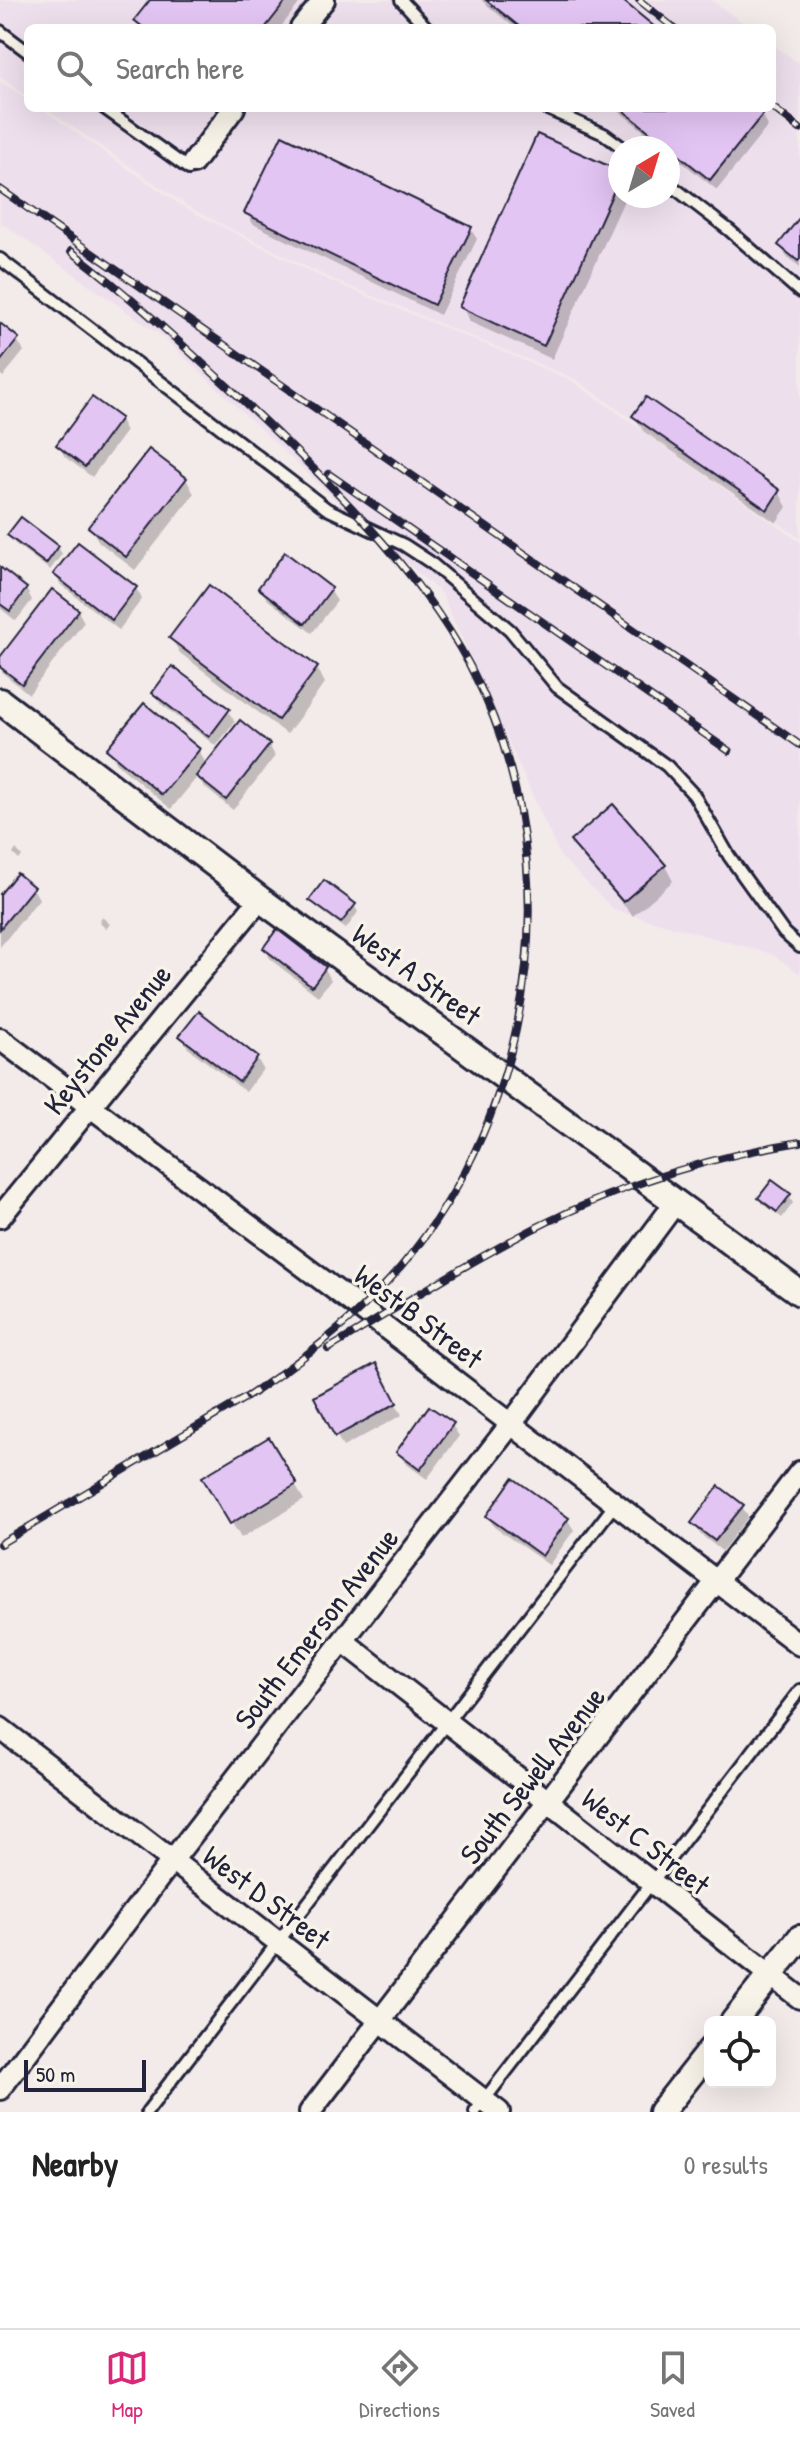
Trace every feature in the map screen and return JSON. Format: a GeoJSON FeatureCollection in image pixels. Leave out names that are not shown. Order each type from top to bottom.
{"type":"FeatureCollection","features":[{"type":"Feature","properties":{"kind":"street"},"geometry":{"type":"LineString","coordinates":[[304,24],[324,0]]}},
{"type":"Feature","properties":{"kind":"street"},"geometry":{"type":"LineString","coordinates":[[193,163],[231,112]]}},
{"type":"Feature","properties":{"kind":"street","name":"West A Street"},"geometry":{"type":"LineString","coordinates":[[0,701],[260,899],[800,1293]]}},
{"type":"Feature","properties":{"kind":"street","name":"Keystone Avenue"},"geometry":{"type":"LineString","coordinates":[[0,1217],[260,899]]}},
{"type":"Feature","properties":{"kind":"street","name":"West B Street"},"geometry":{"type":"LineString","coordinates":[[0,1039],[800,1645]]}},
{"type":"Feature","properties":{"kind":"street","name":"South Emerson Avenue"},"geometry":{"type":"LineString","coordinates":[[0,2089],[171,1862],[511,1424],[676,1202]]}},
{"type":"Feature","properties":{"kind":"street","name":"South Sewell Avenue"},"geometry":{"type":"LineString","coordinates":[[310,2112],[800,1472]]}},
{"type":"Feature","properties":{"kind":"street","name":"West C Street"},"geometry":{"type":"LineString","coordinates":[[343,1641],[800,1998]]}},
{"type":"Feature","properties":{"kind":"street","name":"West D Street"},"geometry":{"type":"LineString","coordinates":[[0,1728],[381,2021],[486,2108]]}},
{"type":"Feature","properties":{"kind":"street"},"geometry":{"type":"LineString","coordinates":[[738,2016],[800,1938]]}},
{"type":"Feature","properties":{"kind":"street"},"geometry":{"type":"LineString","coordinates":[[661,2112],[704,2058]]}},
{"type":"Feature","properties":{"kind":"lane"},"geometry":{"type":"LineString","coordinates":[[401,0],[423,24]]}},
{"type":"Feature","properties":{"kind":"lane"},"geometry":{"type":"LineString","coordinates":[[0,31],[24,49]]}},
{"type":"Feature","properties":{"kind":"lane"},"geometry":{"type":"LineString","coordinates":[[110,112],[189,169],[193,163]]}},
{"type":"Feature","properties":{"kind":"lane"},"geometry":{"type":"LineString","coordinates":[[554,112],[608,137]]}},
{"type":"Feature","properties":{"kind":"lane"},"geometry":{"type":"LineString","coordinates":[[680,192],[800,292]]}},
{"type":"Feature","properties":{"kind":"lane"},"geometry":{"type":"LineString","coordinates":[[0,259],[327,509],[417,553],[510,630],[557,687],[667,766],[694,795],[729,856],[784,933],[800,947]]}},
{"type":"Feature","properties":{"kind":"lane"},"geometry":{"type":"LineString","coordinates":[[147,2112],[615,1504]]}},
{"type":"Feature","properties":{"kind":"lane"},"geometry":{"type":"LineString","coordinates":[[486,2108],[651,1883],[800,1690]]}},
{"type":"Feature","properties":{"kind":"shaded area"},"geometry":{"type":"Polygon","coordinates":[[[0,0],[711,0],[744,24],[24,24],[24,94],[0,77],[0,0]]]}},
{"type":"Feature","properties":{"kind":"shaded area"},"geometry":{"type":"Polygon","coordinates":[[[776,47],[800,64],[800,538],[575,379],[327,277],[192,209],[51,112],[776,112],[776,47]]]}},
{"type":"Feature","properties":{"kind":"shaded area"},"geometry":{"type":"Polygon","coordinates":[[[0,81],[24,97],[24,112],[46,112],[185,208],[321,277],[571,380],[800,542],[800,974],[772,954],[614,910],[560,856],[442,594],[341,505],[162,336],[0,222],[0,81]]]}},
{"type":"Feature","properties":{"kind":"building"},"geometry":{"type":"Polygon","coordinates":[[[150,0],[287,0],[268,24],[139,24],[134,20],[150,0]]]}},
{"type":"Feature","properties":{"kind":"building"},"geometry":{"type":"Polygon","coordinates":[[[486,0],[622,0],[651,24],[516,24],[486,0]]]}},
{"type":"Feature","properties":{"kind":"building"},"geometry":{"type":"Polygon","coordinates":[[[625,112],[761,112],[763,114],[710,180],[680,156],[680,136],[655,136],[625,112]]]}},
{"type":"Feature","properties":{"kind":"building"},"geometry":{"type":"Polygon","coordinates":[[[537,134],[608,166],[608,204],[544,346],[459,307],[537,134]]]}},
{"type":"Feature","properties":{"kind":"building"},"geometry":{"type":"Polygon","coordinates":[[[282,135],[472,227],[434,305],[244,213],[282,135]]]}},
{"type":"Feature","properties":{"kind":"building"},"geometry":{"type":"Polygon","coordinates":[[[800,217],[800,259],[798,261],[778,245],[800,217]]]}},
{"type":"Feature","properties":{"kind":"building"},"geometry":{"type":"Polygon","coordinates":[[[0,323],[19,338],[0,362],[0,323]]]}},
{"type":"Feature","properties":{"kind":"building"},"geometry":{"type":"Polygon","coordinates":[[[92,397],[121,418],[85,467],[56,445],[92,397]]]}},
{"type":"Feature","properties":{"kind":"building"},"geometry":{"type":"Polygon","coordinates":[[[646,397],[780,490],[767,510],[632,416],[646,397]]]}},
{"type":"Feature","properties":{"kind":"building"},"geometry":{"type":"Polygon","coordinates":[[[149,449],[187,478],[126,557],[88,527],[149,449]]]}},
{"type":"Feature","properties":{"kind":"building"},"geometry":{"type":"Polygon","coordinates":[[[21,517],[59,546],[46,564],[7,535],[21,517]]]}},
{"type":"Feature","properties":{"kind":"building"},"geometry":{"type":"Polygon","coordinates":[[[78,542],[137,587],[112,620],[53,574],[78,542]]]}},
{"type":"Feature","properties":{"kind":"building"},"geometry":{"type":"Polygon","coordinates":[[[285,552],[332,588],[305,624],[258,588],[285,552]]]}},
{"type":"Feature","properties":{"kind":"building"},"geometry":{"type":"Polygon","coordinates":[[[0,567],[27,588],[10,611],[0,604],[0,567]]]}},
{"type":"Feature","properties":{"kind":"building"},"geometry":{"type":"Polygon","coordinates":[[[209,585],[318,667],[278,720],[169,638],[209,585]]]}},
{"type":"Feature","properties":{"kind":"building"},"geometry":{"type":"Polygon","coordinates":[[[52,589],[79,610],[22,684],[0,667],[0,657],[52,589]]]}},
{"type":"Feature","properties":{"kind":"building"},"geometry":{"type":"Polygon","coordinates":[[[172,666],[230,709],[209,737],[152,693],[172,666]]]}},
{"type":"Feature","properties":{"kind":"building"},"geometry":{"type":"Polygon","coordinates":[[[144,703],[200,749],[162,795],[106,749],[144,703]]]}},
{"type":"Feature","properties":{"kind":"building"},"geometry":{"type":"Polygon","coordinates":[[[240,720],[270,744],[226,800],[196,776],[240,720]]]}},
{"type":"Feature","properties":{"kind":"building"},"geometry":{"type":"Polygon","coordinates":[[[613,804],[666,865],[623,902],[570,841],[613,804]]]}},
{"type":"Feature","properties":{"kind":"building"},"geometry":{"type":"Polygon","coordinates":[[[17,873],[34,887],[0,929],[0,894],[17,873]]]}},
{"type":"Feature","properties":{"kind":"building"},"geometry":{"type":"Polygon","coordinates":[[[324,880],[356,904],[341,923],[309,900],[324,880]]]}},
{"type":"Feature","properties":{"kind":"building"},"geometry":{"type":"Polygon","coordinates":[[[277,929],[326,967],[312,986],[263,948],[277,929]]]}},
{"type":"Feature","properties":{"kind":"building"},"geometry":{"type":"Polygon","coordinates":[[[199,1011],[258,1057],[239,1082],[179,1036],[199,1011]]]}},
{"type":"Feature","properties":{"kind":"building"},"geometry":{"type":"Polygon","coordinates":[[[772,1180],[791,1194],[777,1212],[758,1198],[772,1180]]]}},
{"type":"Feature","properties":{"kind":"building"},"geometry":{"type":"Polygon","coordinates":[[[376,1363],[397,1403],[335,1437],[314,1397],[376,1363]]]}},
{"type":"Feature","properties":{"kind":"building"},"geometry":{"type":"Polygon","coordinates":[[[429,1406],[454,1423],[420,1470],[396,1452],[429,1406]]]}},
{"type":"Feature","properties":{"kind":"building"},"geometry":{"type":"Polygon","coordinates":[[[269,1437],[297,1484],[230,1524],[202,1477],[269,1437]]]}},
{"type":"Feature","properties":{"kind":"building"},"geometry":{"type":"Polygon","coordinates":[[[513,1478],[569,1518],[542,1556],[486,1516],[513,1478]]]}},
{"type":"Feature","properties":{"kind":"building"},"geometry":{"type":"Polygon","coordinates":[[[719,1486],[744,1505],[715,1541],[691,1523],[719,1486]]]}},
{"type":"Feature","properties":{"kind":"railway"},"geometry":{"type":"LineString","coordinates":[[639,0],[669,24]]}},
{"type":"Feature","properties":{"kind":"railway"},"geometry":{"type":"LineString","coordinates":[[776,110],[800,129]]}},
{"type":"Feature","properties":{"kind":"railway"},"geometry":{"type":"LineString","coordinates":[[0,189],[800,745]]}},
{"type":"Feature","properties":{"kind":"railway"},"geometry":{"type":"LineString","coordinates":[[71,251],[136,303],[238,396],[334,489],[395,556],[448,628],[470,666],[501,737],[520,812],[528,889],[526,967],[513,1043],[490,1118],[456,1188],[395,1273],[336,1331],[247,1397]]}},
{"type":"Feature","properties":{"kind":"railway"},"geometry":{"type":"LineString","coordinates":[[329,474],[729,751]]}},
{"type":"Feature","properties":{"kind":"railway"},"geometry":{"type":"LineString","coordinates":[[328,1349],[475,1261],[568,1212],[682,1169],[800,1142]]}},
{"type":"Feature","properties":{"kind":"railway"},"geometry":{"type":"LineString","coordinates":[[0,1544],[255,1392]]}}]}
